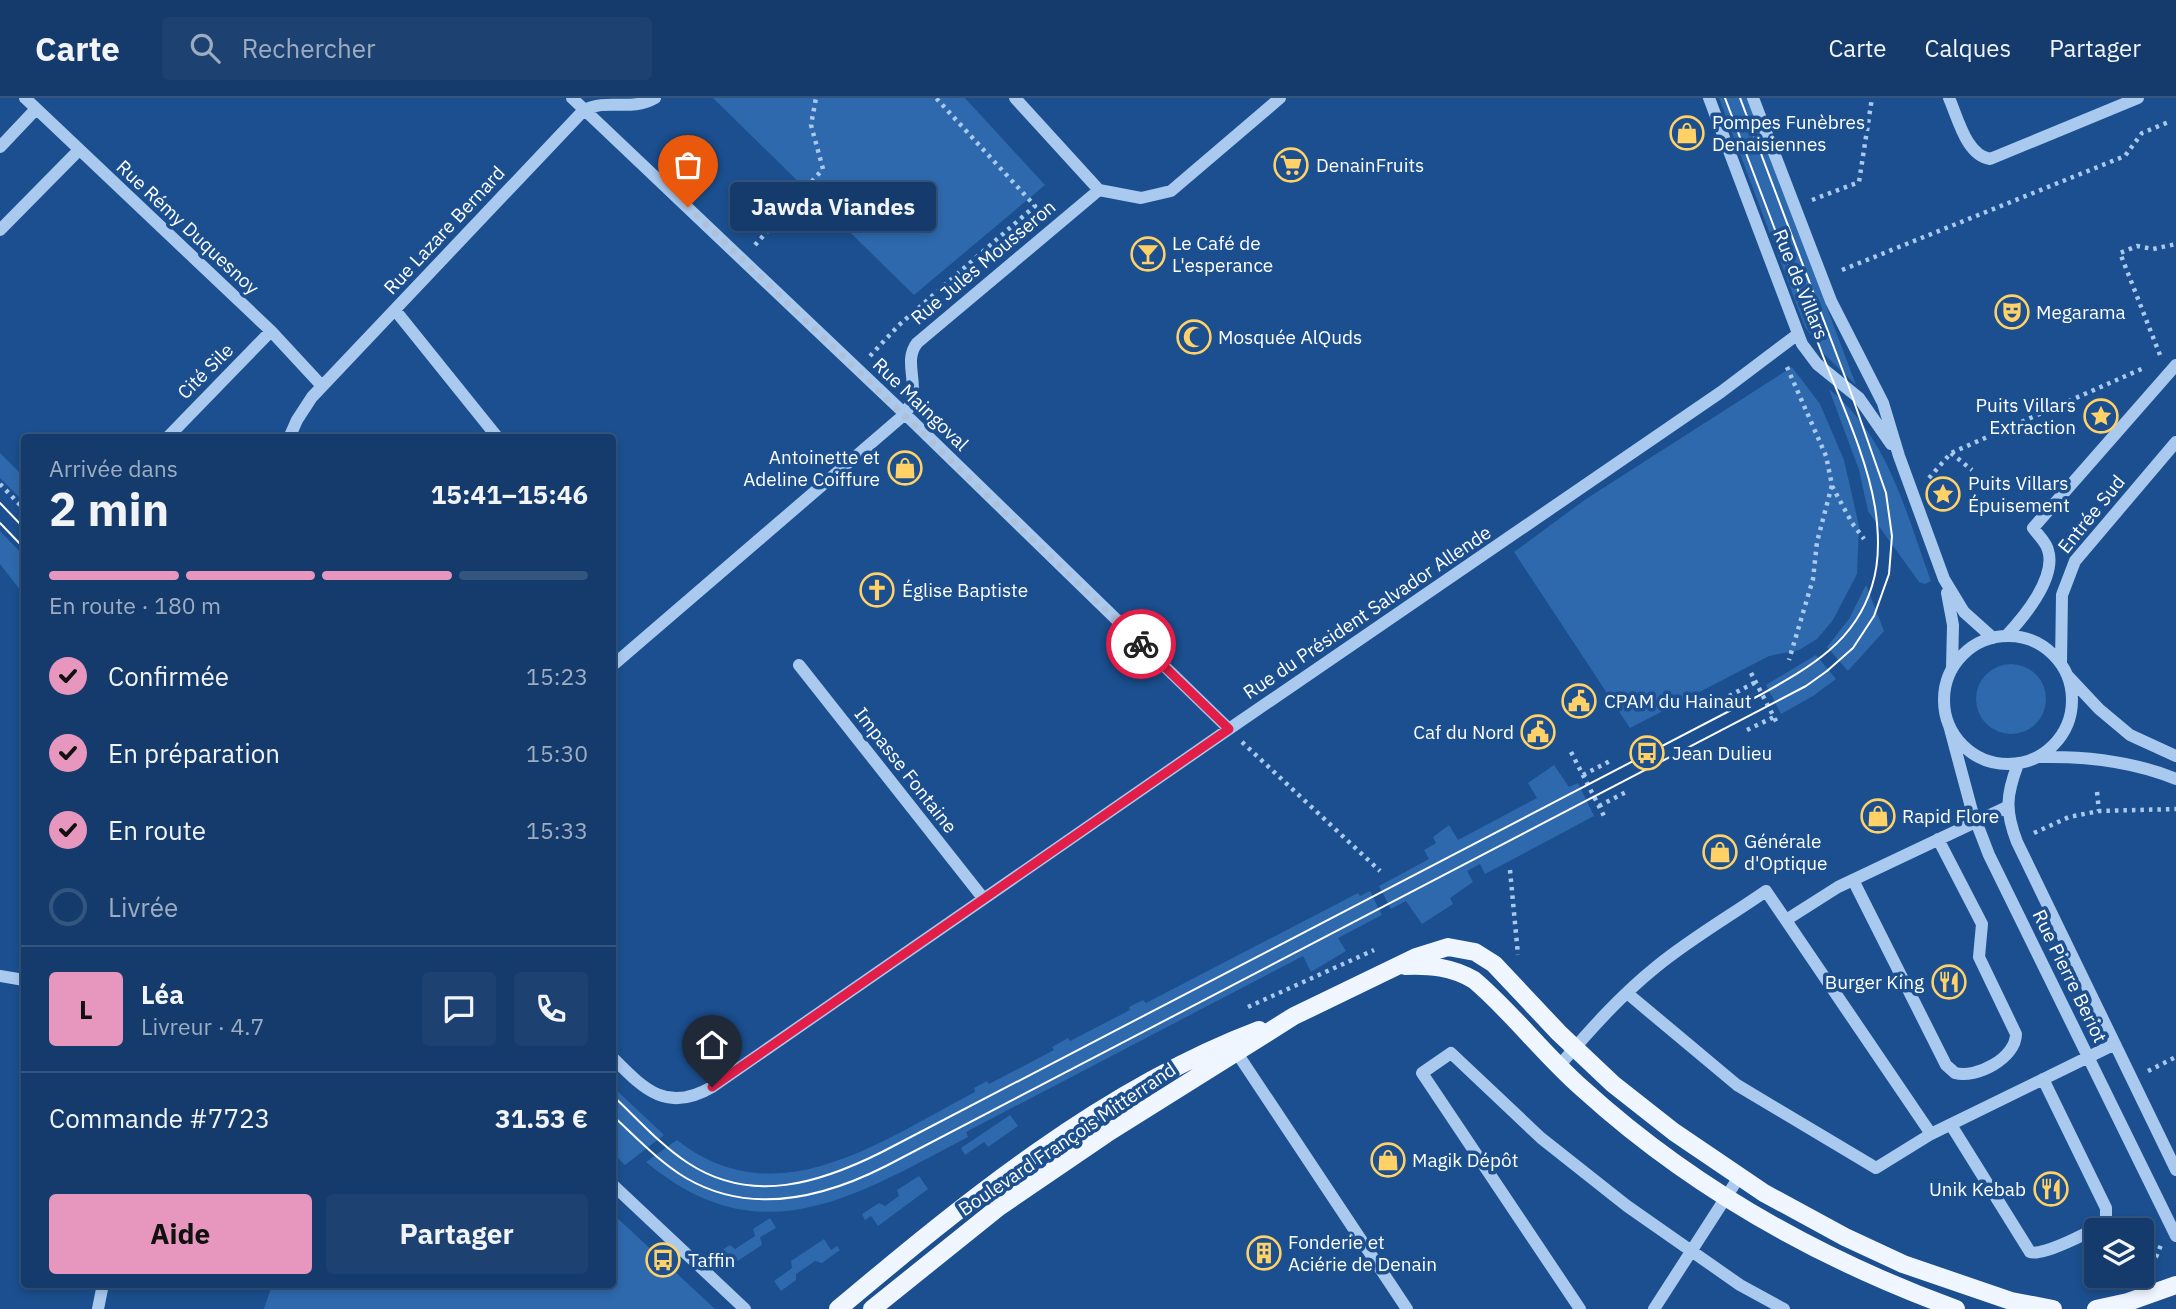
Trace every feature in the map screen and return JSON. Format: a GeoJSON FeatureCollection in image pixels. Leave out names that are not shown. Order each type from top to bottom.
{"type":"FeatureCollection","features":[{"type":"Feature","properties":{"kind":"main road","name":"Boulevard François Mitterrand"},"geometry":{"type":"LineString","coordinates":[[872,1309],[999,1207],[1233,1047],[1439,948],[1457,947],[1475,952],[1505,974],[1613,1084],[1739,1177],[1799,1213],[1903,1264],[2011,1301],[2053,1309]]}},
{"type":"Feature","properties":{"kind":"main road","name":"Boulevard François Mitterrand"},"geometry":{"type":"LineString","coordinates":[[1398,967],[1446,968],[1474,979],[1559,1066],[1620,1121],[1680,1167],[1726,1198],[1848,1266],[1902,1290],[1956,1309]]}},
{"type":"Feature","properties":{"kind":"main road","name":"Boulevard François Mitterrand"},"geometry":{"type":"LineString","coordinates":[[838,1309],[939,1225],[1042,1149],[1154,1077],[1202,1052],[1233,1047]]}},
{"type":"Feature","properties":{"kind":"main road"},"geometry":{"type":"LineString","coordinates":[[2096,1309],[2127,1302],[2176,1285]]}},
{"type":"Feature","properties":{"kind":"street","name":"Rue Rémy Duquesnoy"},"geometry":{"type":"LineString","coordinates":[[25,98],[271,331],[322,386]]}},
{"type":"Feature","properties":{"kind":"street","name":"Rue Maingoval"},"geometry":{"type":"LineString","coordinates":[[572,98],[905,414],[1229,729]]}},
{"type":"Feature","properties":{"kind":"street"},"geometry":{"type":"LineString","coordinates":[[584,110],[598,102],[634,105],[655,98]]}},
{"type":"Feature","properties":{"kind":"street"},"geometry":{"type":"LineString","coordinates":[[1015,98],[1099,190],[1141,198],[1171,191],[1280,98]]}},
{"type":"Feature","properties":{"kind":"street","name":"Rue de Villars"},"geometry":{"type":"LineString","coordinates":[[1709,98],[1798,334],[1811,358],[1859,398],[1899,456]]}},
{"type":"Feature","properties":{"kind":"street","name":"Rue de Villars"},"geometry":{"type":"LineString","coordinates":[[1753,98],[1831,301],[1883,403],[1899,456],[1944,579],[1953,625],[1951,670]]}},
{"type":"Feature","properties":{"kind":"street"},"geometry":{"type":"LineString","coordinates":[[1949,98],[1973,150],[1990,159],[2138,98]]}},
{"type":"Feature","properties":{"kind":"street"},"geometry":{"type":"LineString","coordinates":[[0,147],[36,109]]}},
{"type":"Feature","properties":{"kind":"street","name":"Rue Lazare Bernard"},"geometry":{"type":"LineString","coordinates":[[291,434],[305,407],[322,386],[584,110]]}},
{"type":"Feature","properties":{"kind":"street"},"geometry":{"type":"LineString","coordinates":[[0,230],[79,150]]}},
{"type":"Feature","properties":{"kind":"street","name":"Rue Jules Mousseron"},"geometry":{"type":"LineString","coordinates":[[905,414],[913,400],[911,356],[917,343],[1099,190]]}},
{"type":"Feature","properties":{"kind":"street"},"geometry":{"type":"LineString","coordinates":[[396,310],[495,434]]}},
{"type":"Feature","properties":{"kind":"street","name":"Cité Sile"},"geometry":{"type":"LineString","coordinates":[[171,434],[271,331]]}},
{"type":"Feature","properties":{"kind":"street","name":"Rue du Président Salvador Allende"},"geometry":{"type":"LineString","coordinates":[[616,1061],[642,1087],[654,1094],[688,1098],[712,1087],[1710,400],[1798,334]]}},
{"type":"Feature","properties":{"kind":"street"},"geometry":{"type":"LineString","coordinates":[[2064,670],[2073,701],[2070,718],[2058,741],[2038,757],[2018,764],[2001,764],[1977,757],[1963,746],[1949,725],[1944,701],[1945,685],[1951,670],[1960,657],[1972,647],[1999,637],[2021,619],[2034,600],[2049,568],[2048,548],[2033,528],[2176,365]]}},
{"type":"Feature","properties":{"kind":"street"},"geometry":{"type":"LineString","coordinates":[[616,663],[905,414]]}},
{"type":"Feature","properties":{"kind":"street","name":"Entrée Sud"},"geometry":{"type":"LineString","coordinates":[[2064,670],[2062,596],[2075,561],[2176,442]]}},
{"type":"Feature","properties":{"kind":"street","name":"Rue de Villars"},"geometry":{"type":"LineString","coordinates":[[1944,579],[1964,612],[1999,637]]}},
{"type":"Feature","properties":{"kind":"street"},"geometry":{"type":"LineString","coordinates":[[1999,637],[2021,638],[2037,643],[2050,652],[2115,724],[2141,741],[2176,756]]}},
{"type":"Feature","properties":{"kind":"street","name":"Impasse Fontaine"},"geometry":{"type":"LineString","coordinates":[[799,665],[983,898]]}},
{"type":"Feature","properties":{"kind":"street","name":"Rue Pierre Beriot"},"geometry":{"type":"LineString","coordinates":[[1949,725],[1975,822],[2176,1236]]}},
{"type":"Feature","properties":{"kind":"street"},"geometry":{"type":"LineString","coordinates":[[2038,757],[2086,758],[2176,779]]}},
{"type":"Feature","properties":{"kind":"street","name":"Rue Pierre Beriot"},"geometry":{"type":"LineString","coordinates":[[2018,764],[2007,807],[2010,824],[2176,1170]]}},
{"type":"Feature","properties":{"kind":"street"},"geometry":{"type":"LineString","coordinates":[[1786,920],[1853,880],[2007,807]]}},
{"type":"Feature","properties":{"kind":"street"},"geometry":{"type":"LineString","coordinates":[[1853,880],[1947,1065],[1955,1073],[1973,1074],[2007,1055],[2014,1046],[2016,1034],[1979,957],[1982,924],[1938,839]]}},
{"type":"Feature","properties":{"kind":"street"},"geometry":{"type":"LineString","coordinates":[[1559,1066],[1627,993],[1658,965],[1766,891],[1931,1135]]}},
{"type":"Feature","properties":{"kind":"street"},"geometry":{"type":"LineString","coordinates":[[0,976],[21,980]]}},
{"type":"Feature","properties":{"kind":"street"},"geometry":{"type":"LineString","coordinates":[[1627,993],[1737,1084],[1876,1168],[1931,1135],[2115,1044]]}},
{"type":"Feature","properties":{"kind":"street"},"geometry":{"type":"LineString","coordinates":[[1233,1047],[1407,1309]]}},
{"type":"Feature","properties":{"kind":"street"},"geometry":{"type":"LineString","coordinates":[[1580,1309],[1422,1073],[1451,1053],[1541,1138],[1627,1206],[1741,1285],[1784,1309]]}},
{"type":"Feature","properties":{"kind":"street"},"geometry":{"type":"LineString","coordinates":[[1951,1125],[2030,1252],[2042,1253],[2096,1227],[2106,1221],[2108,1212],[2043,1079]]}},
{"type":"Feature","properties":{"kind":"street"},"geometry":{"type":"LineString","coordinates":[[1654,1309],[1739,1177]]}},
{"type":"Feature","properties":{"kind":"street"},"geometry":{"type":"LineString","coordinates":[[616,1188],[745,1309]]}},
{"type":"Feature","properties":{"kind":"street"},"geometry":{"type":"LineString","coordinates":[[98,1309],[102,1288]]}},
{"type":"Feature","properties":{"kind":"path"},"geometry":{"type":"LineString","coordinates":[[742,258],[823,169],[811,125],[816,98]]}},
{"type":"Feature","properties":{"kind":"path"},"geometry":{"type":"LineString","coordinates":[[858,369],[899,326],[1035,205],[936,98]]}},
{"type":"Feature","properties":{"kind":"path"},"geometry":{"type":"LineString","coordinates":[[1795,207],[1859,182],[1872,98]]}},
{"type":"Feature","properties":{"kind":"path"},"geometry":{"type":"LineString","coordinates":[[1842,270],[2125,156],[2142,132],[2171,121]]}},
{"type":"Feature","properties":{"kind":"path"},"geometry":{"type":"LineString","coordinates":[[2162,360],[2120,253],[2137,246],[2153,249],[2176,244]]}},
{"type":"Feature","properties":{"kind":"path"},"geometry":{"type":"LineString","coordinates":[[1779,348],[1826,456],[1832,485],[1852,523],[1864,539]]}},
{"type":"Feature","properties":{"kind":"path"},"geometry":{"type":"LineString","coordinates":[[1928,479],[1951,453],[2149,365]]}},
{"type":"Feature","properties":{"kind":"path"},"geometry":{"type":"LineString","coordinates":[[1951,453],[1972,470]]}},
{"type":"Feature","properties":{"kind":"path"},"geometry":{"type":"LineString","coordinates":[[0,484],[21,506]]}},
{"type":"Feature","properties":{"kind":"path"},"geometry":{"type":"LineString","coordinates":[[1789,660],[1812,579],[1817,542],[1832,485]]}},
{"type":"Feature","properties":{"kind":"path"},"geometry":{"type":"LineString","coordinates":[[1751,673],[1778,725]]}},
{"type":"Feature","properties":{"kind":"path"},"geometry":{"type":"LineString","coordinates":[[1729,696],[1756,682]]}},
{"type":"Feature","properties":{"kind":"path"},"geometry":{"type":"LineString","coordinates":[[1747,730],[1774,717]]}},
{"type":"Feature","properties":{"kind":"path"},"geometry":{"type":"LineString","coordinates":[[1229,729],[1380,871]]}},
{"type":"Feature","properties":{"kind":"path"},"geometry":{"type":"LineString","coordinates":[[1571,752],[1604,816]]}},
{"type":"Feature","properties":{"kind":"path"},"geometry":{"type":"LineString","coordinates":[[1583,775],[1610,761]]}},
{"type":"Feature","properties":{"kind":"path"},"geometry":{"type":"LineString","coordinates":[[1599,806],[1626,792]]}},
{"type":"Feature","properties":{"kind":"path"},"geometry":{"type":"LineString","coordinates":[[2097,792],[2099,811]]}},
{"type":"Feature","properties":{"kind":"path"},"geometry":{"type":"LineString","coordinates":[[2030,835],[2069,817],[2099,811],[2176,809]]}},
{"type":"Feature","properties":{"kind":"path"},"geometry":{"type":"LineString","coordinates":[[1510,870],[1519,963]]}},
{"type":"Feature","properties":{"kind":"path"},"geometry":{"type":"LineString","coordinates":[[2141,1061],[2146,1072],[2176,1057]]}},
{"type":"Feature","properties":{"kind":"path"},"geometry":{"type":"LineString","coordinates":[[2154,1258],[2163,1241]]}},
{"type":"Feature","properties":{"kind":"shaded area"},"geometry":{"type":"Polygon","coordinates":[[[713,98],[965,98],[1045,185],[914,295],[713,98]]]}},
{"type":"Feature","properties":{"kind":"shaded area"},"geometry":{"type":"Polygon","coordinates":[[[1719,98],[1748,98],[1856,385],[1824,354],[1805,327],[1719,98]]]}},
{"type":"Feature","properties":{"kind":"shaded area"},"geometry":{"type":"Polygon","coordinates":[[[1792,367],[1820,404],[1844,460],[1859,526],[1857,574],[1833,620],[1817,639],[1799,650],[1769,656],[1630,728],[1514,552],[1586,499],[1792,367]]]}},
{"type":"Feature","properties":{"kind":"shaded area"},"geometry":{"type":"Polygon","coordinates":[[[1829,389],[1850,408],[1881,453],[1903,502],[1931,581],[1925,584],[1919,582],[1868,511],[1859,470],[1829,389]]]}},
{"type":"Feature","properties":{"kind":"shaded area"},"geometry":{"type":"Polygon","coordinates":[[[0,453],[21,474],[21,499],[0,478],[0,453]]]}},
{"type":"Feature","properties":{"kind":"shaded area"},"geometry":{"type":"Polygon","coordinates":[[[0,531],[21,553],[21,591],[0,564],[0,531]]]}},
{"type":"Feature","properties":{"kind":"shaded area"},"geometry":{"type":"Polygon","coordinates":[[[1866,585],[1884,631],[1848,671],[1827,647],[1849,619],[1866,585]]]}},
{"type":"Feature","properties":{"kind":"shaded area"},"geometry":{"type":"Polygon","coordinates":[[[1816,655],[1836,679],[1781,714],[1766,685],[1816,655]]]}},
{"type":"Feature","properties":{"kind":"shaded area"},"geometry":{"type":"Polygon","coordinates":[[[2011,664],[2036,674],[2046,699],[2036,724],[2011,734],[1986,724],[1976,699],[1986,674],[2011,664]]]}},
{"type":"Feature","properties":{"kind":"shaded area"},"geometry":{"type":"Polygon","coordinates":[[[1554,765],[1569,787],[1578,783],[1594,816],[1485,874],[1480,864],[1467,871],[1473,882],[1450,898],[1453,904],[1422,924],[1406,901],[1391,909],[1379,886],[1429,859],[1424,850],[1436,843],[1433,837],[1449,825],[1458,840],[1537,798],[1528,783],[1554,765]]]}},
{"type":"Feature","properties":{"kind":"shaded area"},"geometry":{"type":"Polygon","coordinates":[[[1370,891],[1382,915],[1338,938],[1346,951],[1311,972],[1303,956],[966,1132],[968,1137],[847,1196],[808,1208],[769,1212],[729,1207],[688,1191],[646,1162],[677,1140],[715,1163],[753,1173],[791,1172],[829,1164],[903,1131],[975,1092],[974,1088],[987,1081],[989,1084],[1054,1050],[1052,1047],[1068,1038],[1070,1041],[1130,1010],[1129,1007],[1143,1000],[1146,1003],[1358,893],[1360,896],[1370,891]]]}},
{"type":"Feature","properties":{"kind":"shaded area"},"geometry":{"type":"Polygon","coordinates":[[[616,1090],[664,1135],[625,1165],[616,1156],[616,1090]]]}},
{"type":"Feature","properties":{"kind":"shaded area"},"geometry":{"type":"Polygon","coordinates":[[[1010,1115],[1018,1126],[988,1147],[984,1142],[965,1155],[961,1148],[1010,1115]]]}},
{"type":"Feature","properties":{"kind":"shaded area"},"geometry":{"type":"Polygon","coordinates":[[[919,1176],[928,1189],[878,1226],[871,1216],[865,1220],[862,1214],[879,1203],[885,1206],[899,1196],[897,1190],[919,1176]]]}},
{"type":"Feature","properties":{"kind":"shaded area"},"geometry":{"type":"Polygon","coordinates":[[[616,1217],[715,1309],[264,1309],[271,1288],[616,1288],[616,1217]]]}},
{"type":"Feature","properties":{"kind":"shaded area"},"geometry":{"type":"Polygon","coordinates":[[[770,1218],[776,1228],[760,1237],[762,1245],[736,1262],[730,1253],[725,1255],[722,1250],[730,1245],[735,1249],[755,1236],[753,1229],[770,1218]]]}},
{"type":"Feature","properties":{"kind":"shaded area"},"geometry":{"type":"Polygon","coordinates":[[[824,1239],[831,1250],[837,1246],[840,1250],[822,1263],[815,1261],[796,1274],[796,1280],[781,1291],[774,1281],[792,1268],[791,1261],[824,1239]]]}},
{"type":"Feature","properties":{"kind":"tram line"},"geometry":{"type":"LineString","coordinates":[[616,1099],[668,1148],[712,1176],[761,1186],[786,1185],[835,1173],[882,1152],[1762,694],[1829,651],[1854,623],[1872,586],[1878,547],[1875,507],[1853,430],[1725,98]]}},
{"type":"Feature","properties":{"kind":"tram line"},"geometry":{"type":"LineString","coordinates":[[616,1119],[666,1164],[686,1178],[711,1190],[736,1197],[761,1199],[787,1198],[837,1187],[886,1166],[1806,686],[1853,648],[1874,616],[1889,574],[1892,536],[1886,493],[1740,98]]}},
{"type":"Feature","properties":{"kind":"tram line"},"geometry":{"type":"LineString","coordinates":[[0,503],[21,525]]}},
{"type":"Feature","properties":{"kind":"tram line"},"geometry":{"type":"LineString","coordinates":[[0,523],[21,545]]}},
{"type":"Feature","properties":{"kind":"way so far"},"geometry":{"type":"LineString","coordinates":[[688,207],[1141,644]]}},
{"type":"Feature","properties":{"kind":"place","name":"Pompes Funèbres Denaisiennes"},"geometry":{"type":"Point","coordinates":[1687,133]}},
{"type":"Feature","properties":{"kind":"place","name":"DenainFruits"},"geometry":{"type":"Point","coordinates":[1291,165]}},
{"type":"Feature","properties":{"kind":"place","name":"Jawda Viandes"},"geometry":{"type":"Point","coordinates":[688,207]}},
{"type":"Feature","properties":{"kind":"place","name":"Le Café de L'esperance"},"geometry":{"type":"Point","coordinates":[1148,254]}},
{"type":"Feature","properties":{"kind":"place","name":"Megarama"},"geometry":{"type":"Point","coordinates":[2012,312]}},
{"type":"Feature","properties":{"kind":"place","name":"Mosquée AlQuds"},"geometry":{"type":"Point","coordinates":[1194,337]}},
{"type":"Feature","properties":{"kind":"place","name":"Puits Villars Extraction"},"geometry":{"type":"Point","coordinates":[2101,416]}},
{"type":"Feature","properties":{"kind":"place","name":"Antoinette et Adeline Coiffure"},"geometry":{"type":"Point","coordinates":[905,468]}},
{"type":"Feature","properties":{"kind":"place","name":"Puits Villars Épuisement"},"geometry":{"type":"Point","coordinates":[1943,494]}},
{"type":"Feature","properties":{"kind":"place","name":"Église Baptiste"},"geometry":{"type":"Point","coordinates":[877,590]}},
{"type":"Feature","properties":{"kind":"place","name":"CPAM du Hainaut"},"geometry":{"type":"Point","coordinates":[1579,701]}},
{"type":"Feature","properties":{"kind":"place","name":"Caf du Nord"},"geometry":{"type":"Point","coordinates":[1538,732]}},
{"type":"Feature","properties":{"kind":"place","name":"Jean Dulieu"},"geometry":{"type":"Point","coordinates":[1647,753]}},
{"type":"Feature","properties":{"kind":"place","name":"Rapid Flore"},"geometry":{"type":"Point","coordinates":[1878,816]}},
{"type":"Feature","properties":{"kind":"place","name":"Générale d'Optique"},"geometry":{"type":"Point","coordinates":[1720,852]}},
{"type":"Feature","properties":{"kind":"place","name":"Burger King"},"geometry":{"type":"Point","coordinates":[1949,982]}},
{"type":"Feature","properties":{"kind":"place","name":"Magik Dépôt"},"geometry":{"type":"Point","coordinates":[1388,1160]}},
{"type":"Feature","properties":{"kind":"place","name":"Unik Kebab"},"geometry":{"type":"Point","coordinates":[2051,1189]}},
{"type":"Feature","properties":{"kind":"place","name":"Fonderie et Aciérie de Denain"},"geometry":{"type":"Point","coordinates":[1264,1253]}},
{"type":"Feature","properties":{"kind":"place","name":"Taffin"},"geometry":{"type":"Point","coordinates":[663,1260]}},
{"type":"Feature","properties":{"kind":"route"},"geometry":{"type":"LineString","coordinates":[[712,1087],[1229,729],[1141,644]]}}]}
